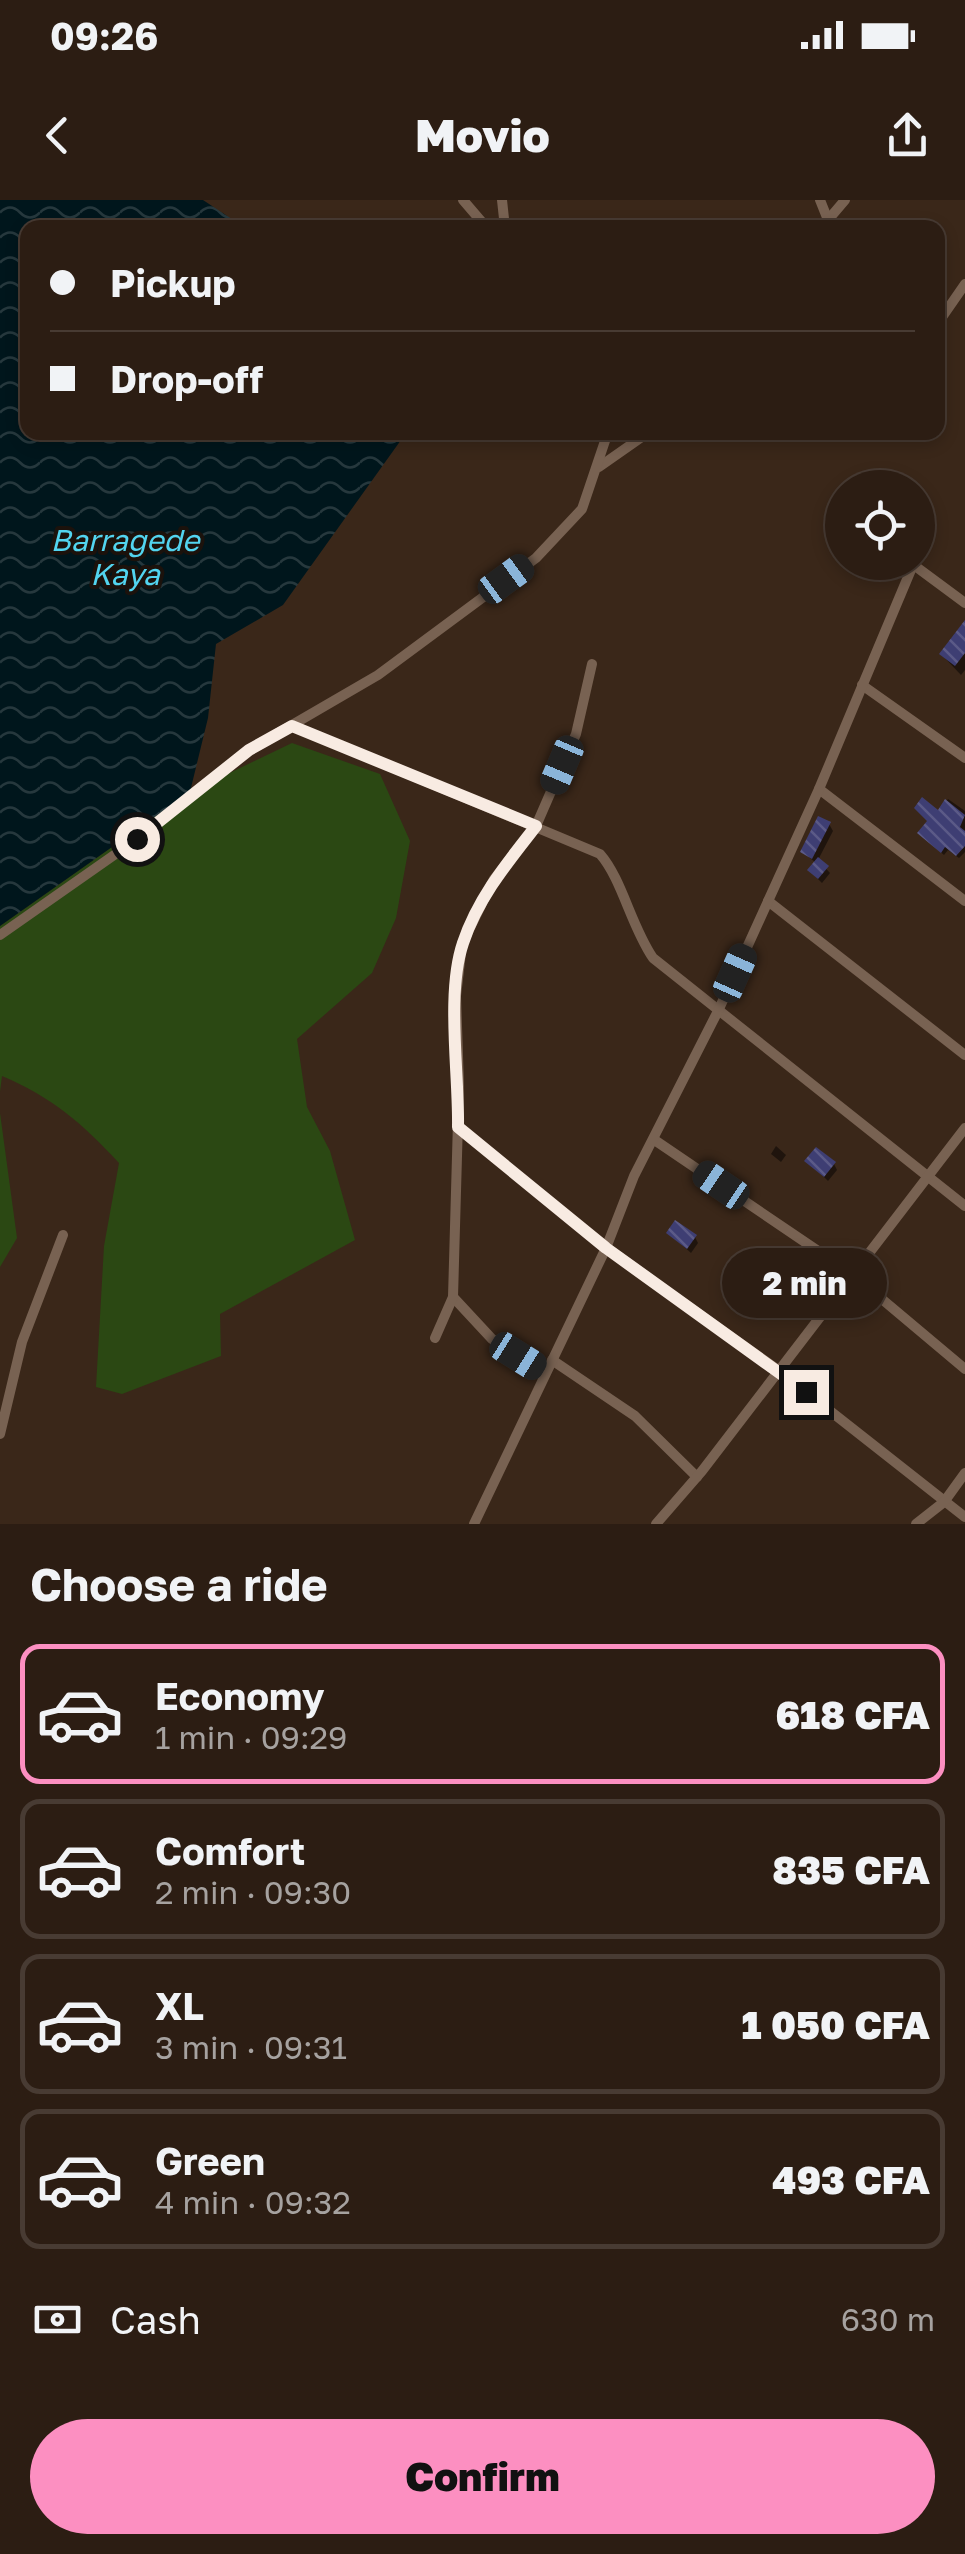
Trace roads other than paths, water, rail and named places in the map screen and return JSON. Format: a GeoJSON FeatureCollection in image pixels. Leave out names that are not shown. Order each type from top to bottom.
{"type":"FeatureCollection","features":[{"type":"Feature","properties":{"kind":"street"},"geometry":{"type":"LineString","coordinates":[[463,200],[480,220]]}},
{"type":"Feature","properties":{"kind":"street"},"geometry":{"type":"LineString","coordinates":[[829,220],[845,200]]}},
{"type":"Feature","properties":{"kind":"street"},"geometry":{"type":"LineString","coordinates":[[945,313],[965,284]]}},
{"type":"Feature","properties":{"kind":"street"},"geometry":{"type":"LineString","coordinates":[[0,936],[137,839],[249,750],[378,675],[536,558],[582,509],[606,440]]}},
{"type":"Feature","properties":{"kind":"street"},"geometry":{"type":"LineString","coordinates":[[598,468],[638,440]]}},
{"type":"Feature","properties":{"kind":"street"},"geometry":{"type":"LineString","coordinates":[[474,1524],[606,1248],[616,1216],[656,1141],[768,902],[905,580]]}},
{"type":"Feature","properties":{"kind":"street"},"geometry":{"type":"LineString","coordinates":[[934,580],[965,602]]}},
{"type":"Feature","properties":{"kind":"street"},"geometry":{"type":"LineString","coordinates":[[434,1338],[453,1297],[458,1127],[456,996],[462,944],[494,879],[536,826],[576,734],[592,664]]}},
{"type":"Feature","properties":{"kind":"street"},"geometry":{"type":"LineString","coordinates":[[862,685],[965,758]]}},
{"type":"Feature","properties":{"kind":"street"},"geometry":{"type":"LineString","coordinates":[[292,726],[600,854],[610,865],[634,930],[653,958],[965,1206]]}},
{"type":"Feature","properties":{"kind":"street"},"geometry":{"type":"LineString","coordinates":[[819,790],[965,902]]}},
{"type":"Feature","properties":{"kind":"street"},"geometry":{"type":"LineString","coordinates":[[768,902],[965,1055]]}},
{"type":"Feature","properties":{"kind":"street"},"geometry":{"type":"LineString","coordinates":[[458,1127],[606,1248],[778,1370],[965,1517]]}},
{"type":"Feature","properties":{"kind":"street"},"geometry":{"type":"LineString","coordinates":[[656,1524],[697,1477],[925,1175],[965,1128]]}},
{"type":"Feature","properties":{"kind":"street"},"geometry":{"type":"LineString","coordinates":[[656,1141],[852,1274],[965,1369]]}},
{"type":"Feature","properties":{"kind":"street"},"geometry":{"type":"LineString","coordinates":[[0,1434],[22,1342],[63,1235]]}},
{"type":"Feature","properties":{"kind":"street"},"geometry":{"type":"LineString","coordinates":[[453,1297],[492,1340],[545,1373]]}},
{"type":"Feature","properties":{"kind":"street"},"geometry":{"type":"LineString","coordinates":[[552,1360],[635,1416],[697,1477]]}},
{"type":"Feature","properties":{"kind":"street"},"geometry":{"type":"LineString","coordinates":[[916,1524],[944,1502],[965,1473]]}},
{"type":"Feature","properties":{"kind":"water","name":"Barragede Kaya"},"geometry":{"type":"Polygon","coordinates":[[[0,200],[203,200],[233,220],[20,220],[20,440],[401,440],[283,605],[216,644],[208,718],[190,792],[0,926],[0,200]]]}}]}
